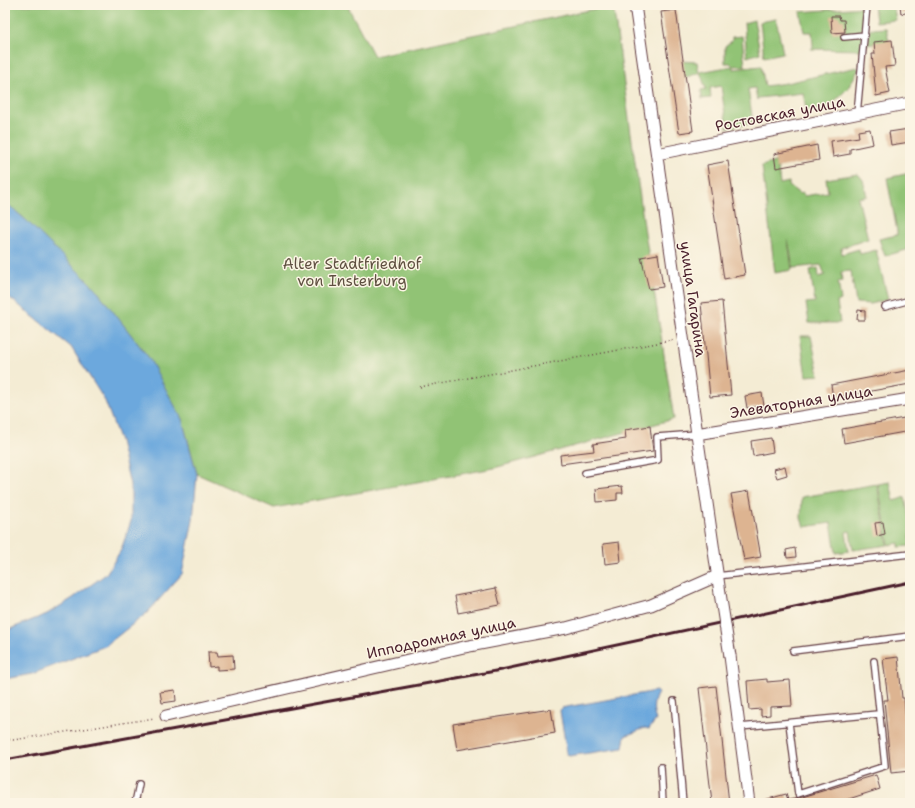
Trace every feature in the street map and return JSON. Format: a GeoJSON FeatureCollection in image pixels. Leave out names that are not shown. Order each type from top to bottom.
{"type":"FeatureCollection","features":[{"type":"Feature","properties":{"kind":"street","name":"улица Гагарина"},"geometry":{"type":"LineString","coordinates":[[636,6],[696,434],[740,727]]}},
{"type":"Feature","properties":{"kind":"street","name":"Ростовская улица"},"geometry":{"type":"LineString","coordinates":[[657,154],[910,103]]}},
{"type":"Feature","properties":{"kind":"street","name":"Элеваторная улица"},"geometry":{"type":"LineString","coordinates":[[696,434],[910,399]]}},
{"type":"Feature","properties":{"kind":"street","name":"Ипподромная улица"},"geometry":{"type":"LineString","coordinates":[[166,716],[464,647],[566,628],[651,606],[717,576]]}},
{"type":"Feature","properties":{"kind":"street"},"geometry":{"type":"LineString","coordinates":[[740,727],[748,803]]}},
{"type":"Feature","properties":{"kind":"lane"},"geometry":{"type":"LineString","coordinates":[[857,114],[867,5]]}},
{"type":"Feature","properties":{"kind":"lane"},"geometry":{"type":"LineString","coordinates":[[844,37],[865,35]]}},
{"type":"Feature","properties":{"kind":"lane"},"geometry":{"type":"LineString","coordinates":[[885,307],[910,300]]}},
{"type":"Feature","properties":{"kind":"lane"},"geometry":{"type":"LineString","coordinates":[[585,473],[658,460],[657,436],[696,434]]}},
{"type":"Feature","properties":{"kind":"lane"},"geometry":{"type":"LineString","coordinates":[[717,576],[910,554]]}},
{"type":"Feature","properties":{"kind":"lane"},"geometry":{"type":"LineString","coordinates":[[793,651],[910,636]]}},
{"type":"Feature","properties":{"kind":"lane"},"geometry":{"type":"LineString","coordinates":[[789,723],[798,794],[885,766],[878,714],[874,661]]}},
{"type":"Feature","properties":{"kind":"lane"},"geometry":{"type":"LineString","coordinates":[[674,701],[683,803]]}},
{"type":"Feature","properties":{"kind":"lane"},"geometry":{"type":"LineString","coordinates":[[740,727],[878,714]]}},
{"type":"Feature","properties":{"kind":"lane"},"geometry":{"type":"LineString","coordinates":[[661,766],[663,803]]}},
{"type":"Feature","properties":{"kind":"lane"},"geometry":{"type":"LineString","coordinates":[[135,803],[139,784]]}},
{"type":"Feature","properties":{"kind":"path"},"geometry":{"type":"LineString","coordinates":[[420,387],[683,338]]}},
{"type":"Feature","properties":{"kind":"path"},"geometry":{"type":"LineString","coordinates":[[5,740],[166,716]]}},
{"type":"Feature","properties":{"kind":"green space","name":"Alter Stadtfriedhof von Insterburg"},"geometry":{"type":"Polygon","coordinates":[[[5,5],[347,5],[374,56],[613,5],[644,226],[674,419],[494,468],[274,508],[197,474],[182,419],[27,221],[5,202],[5,5]]]}},
{"type":"Feature","properties":{"kind":"green space"},"geometry":{"type":"Polygon","coordinates":[[[874,5],[893,5],[896,20],[876,22],[874,5]]]}},
{"type":"Feature","properties":{"kind":"green space"},"geometry":{"type":"Polygon","coordinates":[[[864,7],[865,27],[861,50],[811,49],[813,46],[812,32],[804,32],[800,12],[864,7]]]}},
{"type":"Feature","properties":{"kind":"green space"},"geometry":{"type":"Polygon","coordinates":[[[776,19],[783,53],[764,57],[760,22],[776,19]]]}},
{"type":"Feature","properties":{"kind":"green space"},"geometry":{"type":"Polygon","coordinates":[[[754,20],[760,53],[747,57],[744,23],[754,20]]]}},
{"type":"Feature","properties":{"kind":"green space"},"geometry":{"type":"Polygon","coordinates":[[[886,28],[889,41],[867,45],[870,29],[886,28]]]}},
{"type":"Feature","properties":{"kind":"green space"},"geometry":{"type":"Polygon","coordinates":[[[742,36],[745,66],[734,66],[734,69],[761,66],[765,86],[786,83],[857,67],[859,69],[848,88],[829,107],[807,114],[803,93],[758,98],[757,100],[755,88],[748,89],[753,123],[727,128],[721,86],[710,88],[711,98],[702,99],[701,90],[706,89],[700,72],[733,66],[730,63],[725,63],[725,46],[732,41],[732,37],[742,36]]]}},
{"type":"Feature","properties":{"kind":"green space"},"geometry":{"type":"Polygon","coordinates":[[[679,61],[697,62],[699,73],[681,79],[679,61]]]}},
{"type":"Feature","properties":{"kind":"green space"},"geometry":{"type":"Polygon","coordinates":[[[777,161],[780,184],[789,182],[789,186],[800,194],[803,193],[804,196],[828,192],[826,179],[858,174],[863,180],[867,196],[858,198],[868,239],[841,248],[842,254],[859,249],[860,254],[876,250],[888,299],[871,304],[856,303],[851,271],[841,272],[842,281],[838,282],[841,300],[837,302],[840,323],[809,323],[806,303],[815,302],[810,270],[818,268],[819,277],[825,275],[821,265],[793,268],[788,240],[792,270],[775,273],[762,166],[777,161]]]}},
{"type":"Feature","properties":{"kind":"green space"},"geometry":{"type":"Polygon","coordinates":[[[910,173],[910,249],[885,256],[879,239],[897,235],[887,178],[910,173]]]}},
{"type":"Feature","properties":{"kind":"green space"},"geometry":{"type":"Polygon","coordinates":[[[800,336],[811,336],[819,375],[806,376],[800,336]]]}},
{"type":"Feature","properties":{"kind":"green space"},"geometry":{"type":"Polygon","coordinates":[[[890,482],[894,501],[905,497],[910,523],[910,546],[899,547],[899,543],[889,545],[878,484],[890,482]]]}},
{"type":"Feature","properties":{"kind":"green space"},"geometry":{"type":"Polygon","coordinates":[[[877,484],[888,545],[853,550],[850,531],[846,532],[849,551],[836,553],[831,523],[804,527],[801,518],[802,497],[877,484]]]}},
{"type":"Feature","properties":{"kind":"water"},"geometry":{"type":"Polygon","coordinates":[[[5,202],[27,221],[95,288],[149,358],[182,419],[197,474],[193,520],[182,574],[147,613],[105,646],[32,674],[5,679],[5,631],[47,614],[73,598],[106,574],[121,550],[131,521],[131,489],[120,441],[105,401],[71,347],[5,294],[5,202]]]}},
{"type":"Feature","properties":{"kind":"water"},"geometry":{"type":"Polygon","coordinates":[[[656,691],[658,693],[654,702],[654,709],[656,720],[649,729],[645,728],[625,736],[623,748],[569,756],[567,754],[560,711],[561,708],[656,691]]]}},
{"type":"Feature","properties":{"kind":"building"},"geometry":{"type":"Polygon","coordinates":[[[900,5],[910,5],[910,12],[901,14],[900,5]]]}},
{"type":"Feature","properties":{"kind":"building"},"geometry":{"type":"Polygon","coordinates":[[[676,10],[693,131],[679,133],[661,12],[676,10]]]}},
{"type":"Feature","properties":{"kind":"building"},"geometry":{"type":"Polygon","coordinates":[[[831,16],[839,16],[840,20],[844,20],[845,32],[832,33],[831,16]]]}},
{"type":"Feature","properties":{"kind":"building"},"geometry":{"type":"Polygon","coordinates":[[[892,40],[895,66],[885,67],[890,93],[876,96],[872,54],[875,54],[874,42],[892,40]]]}},
{"type":"Feature","properties":{"kind":"building"},"geometry":{"type":"Polygon","coordinates":[[[870,129],[873,144],[850,149],[850,154],[833,157],[831,141],[859,137],[858,131],[870,129]]]}},
{"type":"Feature","properties":{"kind":"building"},"geometry":{"type":"Polygon","coordinates":[[[909,129],[910,142],[891,145],[889,132],[909,129]]]}},
{"type":"Feature","properties":{"kind":"building"},"geometry":{"type":"Polygon","coordinates":[[[817,145],[819,160],[776,168],[774,154],[817,145]]]}},
{"type":"Feature","properties":{"kind":"building"},"geometry":{"type":"Polygon","coordinates":[[[728,161],[745,275],[724,279],[707,165],[728,161]]]}},
{"type":"Feature","properties":{"kind":"building"},"geometry":{"type":"Polygon","coordinates":[[[658,254],[663,287],[649,289],[641,257],[658,254]]]}},
{"type":"Feature","properties":{"kind":"building"},"geometry":{"type":"Polygon","coordinates":[[[722,301],[731,395],[710,397],[701,303],[722,301]]]}},
{"type":"Feature","properties":{"kind":"building"},"geometry":{"type":"Polygon","coordinates":[[[858,310],[865,311],[865,320],[857,320],[858,310]]]}},
{"type":"Feature","properties":{"kind":"building"},"geometry":{"type":"Polygon","coordinates":[[[910,370],[910,384],[833,398],[831,385],[910,370]]]}},
{"type":"Feature","properties":{"kind":"building"},"geometry":{"type":"Polygon","coordinates":[[[762,393],[764,406],[747,408],[745,396],[762,393]]]}},
{"type":"Feature","properties":{"kind":"building"},"geometry":{"type":"Polygon","coordinates":[[[910,417],[910,431],[844,443],[842,429],[910,417]]]}},
{"type":"Feature","properties":{"kind":"building"},"geometry":{"type":"Polygon","coordinates":[[[650,426],[653,451],[561,464],[560,455],[594,451],[593,444],[626,439],[625,430],[650,426]]]}},
{"type":"Feature","properties":{"kind":"building"},"geometry":{"type":"Polygon","coordinates":[[[771,438],[773,452],[753,456],[751,441],[771,438]]]}},
{"type":"Feature","properties":{"kind":"building"},"geometry":{"type":"Polygon","coordinates":[[[785,466],[787,475],[777,478],[774,469],[785,466]]]}},
{"type":"Feature","properties":{"kind":"building"},"geometry":{"type":"Polygon","coordinates":[[[622,486],[623,493],[617,493],[617,500],[597,502],[596,489],[622,486]]]}},
{"type":"Feature","properties":{"kind":"building"},"geometry":{"type":"Polygon","coordinates":[[[749,491],[761,557],[744,560],[731,494],[749,491]]]}},
{"type":"Feature","properties":{"kind":"building"},"geometry":{"type":"Polygon","coordinates":[[[883,522],[885,534],[877,536],[875,523],[883,522]]]}},
{"type":"Feature","properties":{"kind":"building"},"geometry":{"type":"Polygon","coordinates":[[[619,542],[621,562],[605,564],[603,544],[619,542]]]}},
{"type":"Feature","properties":{"kind":"building"},"geometry":{"type":"Polygon","coordinates":[[[795,548],[796,557],[787,558],[786,550],[795,548]]]}},
{"type":"Feature","properties":{"kind":"building"},"geometry":{"type":"Polygon","coordinates":[[[496,588],[500,605],[458,613],[455,596],[496,588]]]}},
{"type":"Feature","properties":{"kind":"building"},"geometry":{"type":"Polygon","coordinates":[[[208,652],[217,652],[218,656],[233,655],[234,669],[217,670],[217,666],[209,667],[208,652]]]}},
{"type":"Feature","properties":{"kind":"building"},"geometry":{"type":"Polygon","coordinates":[[[898,657],[902,698],[904,698],[910,771],[891,773],[884,700],[888,700],[883,659],[898,657]]]}},
{"type":"Feature","properties":{"kind":"building"},"geometry":{"type":"Polygon","coordinates":[[[767,679],[767,682],[790,680],[792,706],[770,707],[770,715],[761,716],[761,709],[749,710],[747,681],[767,679]]]}},
{"type":"Feature","properties":{"kind":"building"},"geometry":{"type":"Polygon","coordinates":[[[716,686],[729,803],[712,803],[699,688],[716,686]]]}},
{"type":"Feature","properties":{"kind":"building"},"geometry":{"type":"Polygon","coordinates":[[[175,690],[176,701],[162,703],[160,692],[175,690]]]}},
{"type":"Feature","properties":{"kind":"building"},"geometry":{"type":"Polygon","coordinates":[[[551,709],[555,733],[457,750],[453,724],[551,709]]]}},
{"type":"Feature","properties":{"kind":"building"},"geometry":{"type":"Polygon","coordinates":[[[876,775],[880,789],[836,803],[761,803],[761,801],[786,794],[788,800],[799,798],[876,775]]]}},
{"type":"Feature","properties":{"kind":"railway"},"geometry":{"type":"LineString","coordinates":[[5,760],[501,670],[910,582]]}}]}
